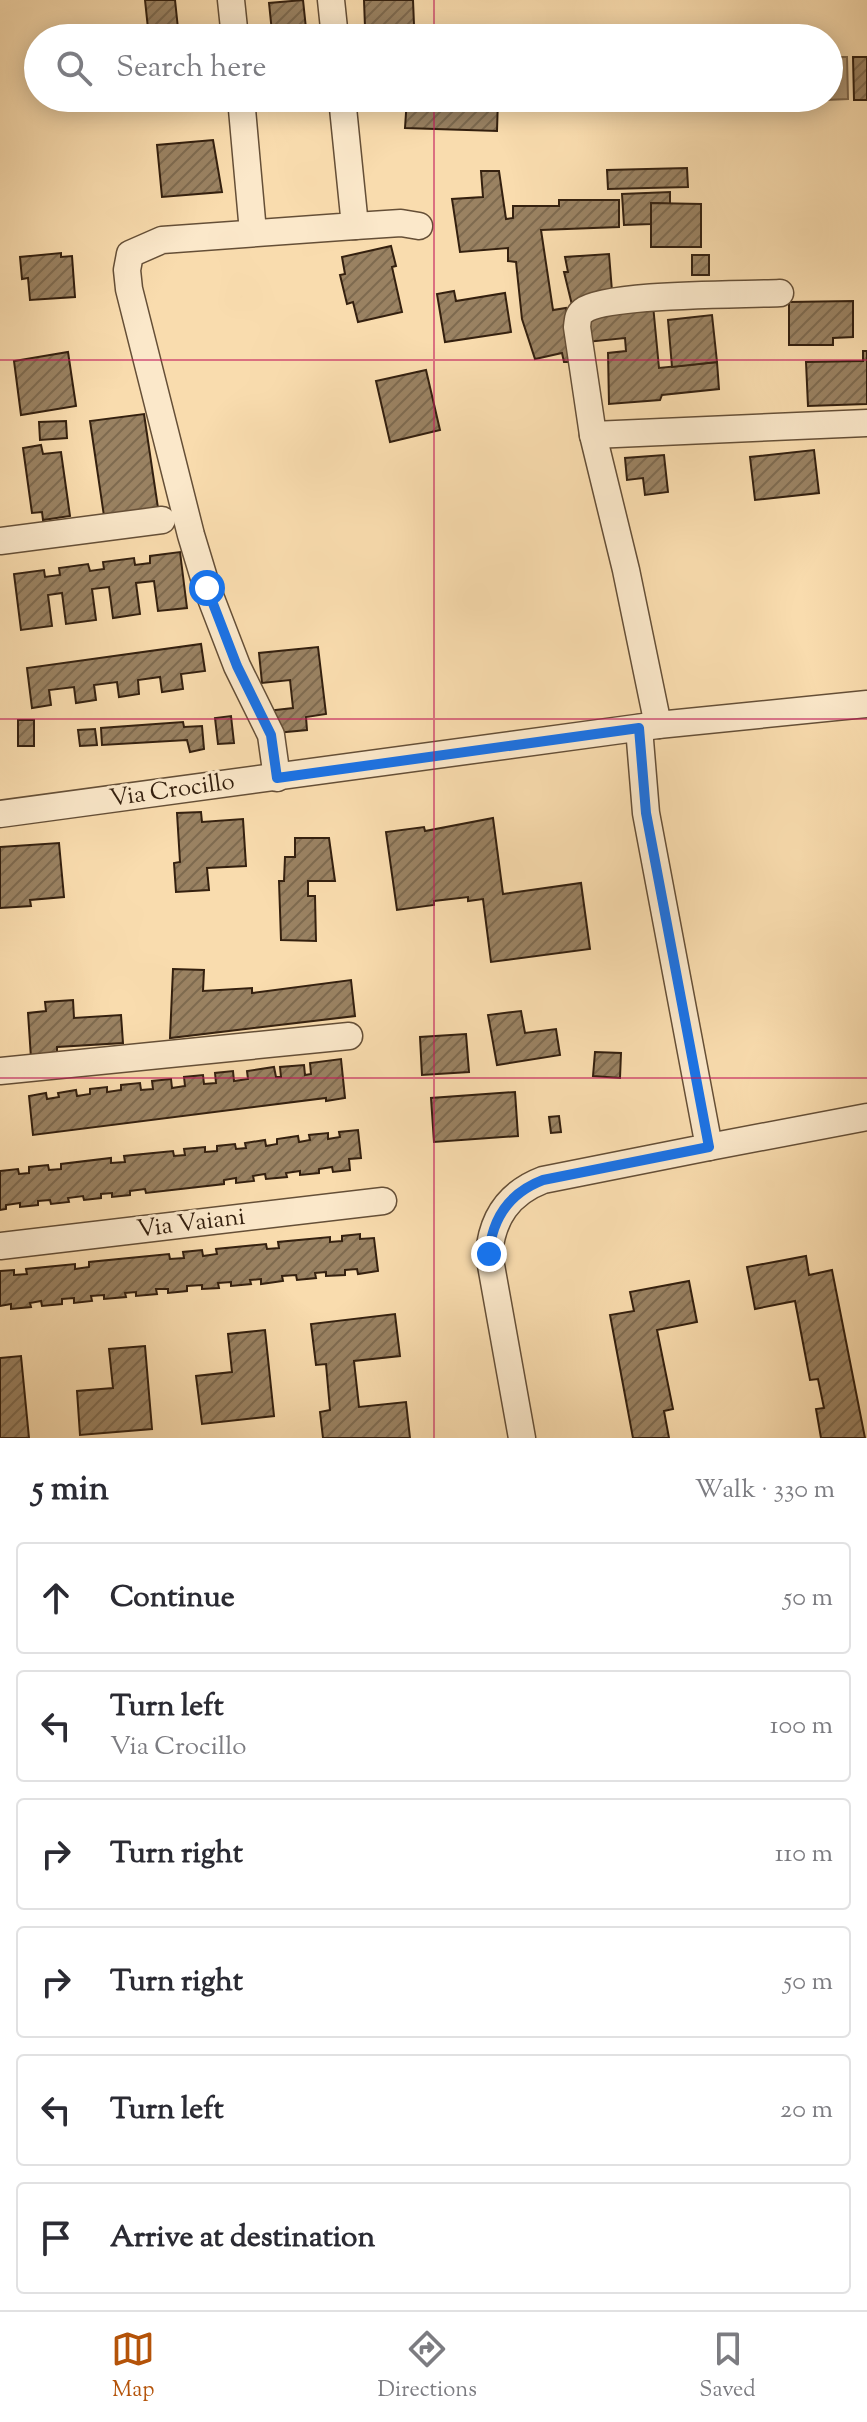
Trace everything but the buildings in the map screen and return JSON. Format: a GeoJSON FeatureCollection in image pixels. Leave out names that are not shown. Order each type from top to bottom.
{"type":"FeatureCollection","features":[{"type":"Feature","properties":{"kind":"street"},"geometry":{"type":"LineString","coordinates":[[231,0],[234,24]]}},
{"type":"Feature","properties":{"kind":"street"},"geometry":{"type":"LineString","coordinates":[[331,0],[334,24]]}},
{"type":"Feature","properties":{"kind":"street"},"geometry":{"type":"LineString","coordinates":[[242,112],[253,232]]}},
{"type":"Feature","properties":{"kind":"street"},"geometry":{"type":"LineString","coordinates":[[343,112],[355,226]]}},
{"type":"Feature","properties":{"kind":"street"},"geometry":{"type":"LineString","coordinates":[[277,778],[271,735],[237,666],[207,588],[191,535],[129,289],[127,270],[130,254],[162,240],[401,223],[419,226]]}},
{"type":"Feature","properties":{"kind":"street"},"geometry":{"type":"LineString","coordinates":[[709,1147],[646,813],[648,727],[626,570],[593,435],[577,327],[578,316],[586,309],[617,300],[780,293]]}},
{"type":"Feature","properties":{"kind":"street"},"geometry":{"type":"LineString","coordinates":[[593,435],[867,423]]}},
{"type":"Feature","properties":{"kind":"street"},"geometry":{"type":"LineString","coordinates":[[0,541],[162,520]]}},
{"type":"Feature","properties":{"kind":"street","name":"Via Crocillo"},"geometry":{"type":"LineString","coordinates":[[0,814],[648,727],[867,704]]}},
{"type":"Feature","properties":{"kind":"street"},"geometry":{"type":"LineString","coordinates":[[0,1071],[349,1036]]}},
{"type":"Feature","properties":{"kind":"street"},"geometry":{"type":"LineString","coordinates":[[522,1438],[489,1254],[494,1226],[500,1213],[518,1192],[543,1180],[867,1117]]}},
{"type":"Feature","properties":{"kind":"street","name":"Via Vaiani"},"geometry":{"type":"LineString","coordinates":[[0,1246],[383,1201]]}},
{"type":"Feature","properties":{"kind":"shaded area"},"geometry":{"type":"Polygon","coordinates":[[[843,57],[847,57],[848,99],[843,99],[843,57]]]}},
{"type":"Feature","properties":{"kind":"route"},"geometry":{"type":"LineString","coordinates":[[207,588],[237,666],[271,735],[277,778],[639,728],[646,813],[709,1147],[530,1185],[518,1192],[500,1213],[490,1239],[489,1254]]}}]}
